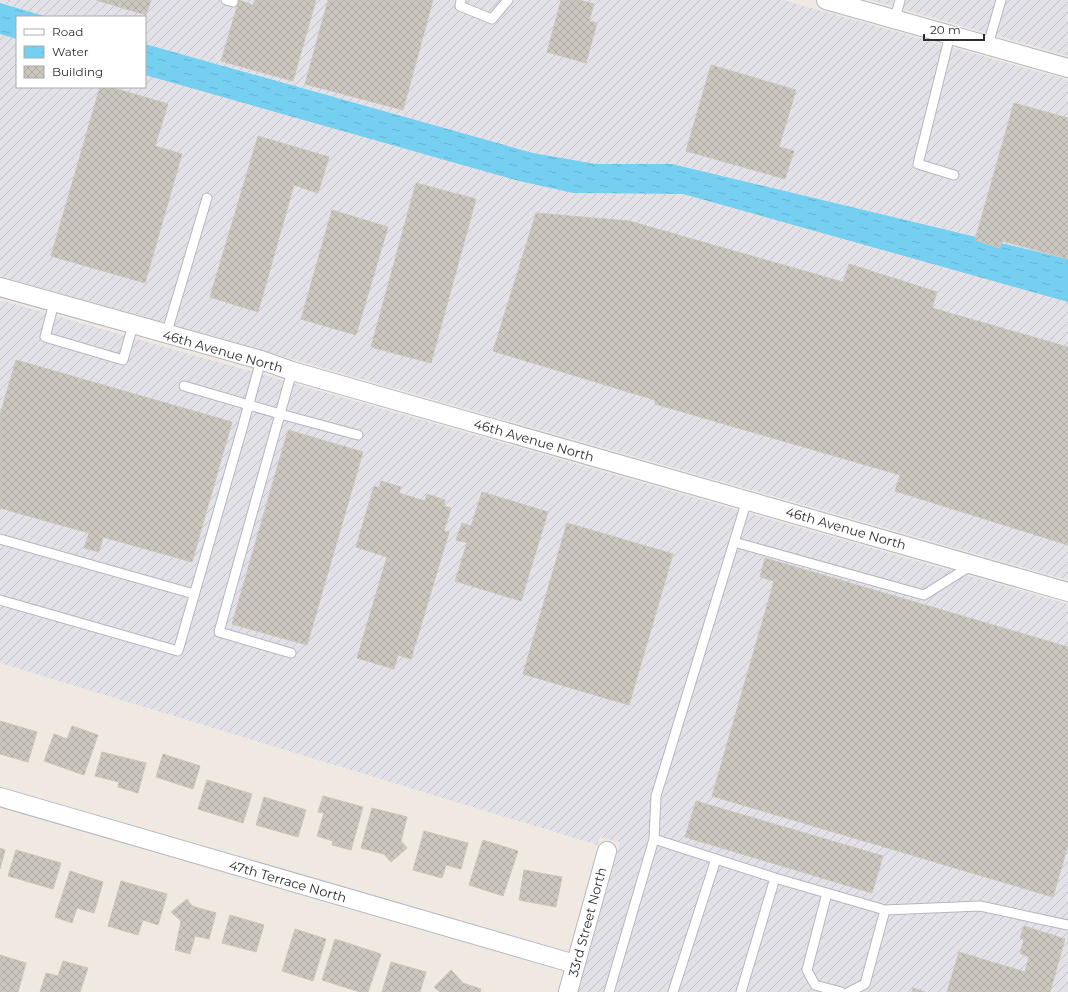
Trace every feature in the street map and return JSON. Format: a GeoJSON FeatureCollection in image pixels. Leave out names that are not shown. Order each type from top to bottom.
{"type":"FeatureCollection","features":[{"type":"Feature","properties":{"kind":"street"},"geometry":{"type":"LineString","coordinates":[[826,0],[1068,68]]}},
{"type":"Feature","properties":{"kind":"street","name":"46th Avenue North"},"geometry":{"type":"LineString","coordinates":[[0,287],[166,335],[261,360],[1068,592]]}},
{"type":"Feature","properties":{"kind":"street","name":"47th Terrace North"},"geometry":{"type":"LineString","coordinates":[[0,797],[575,964]]}},
{"type":"Feature","properties":{"kind":"street","name":"33rd Street North"},"geometry":{"type":"LineString","coordinates":[[568,992],[607,851]]}},
{"type":"Feature","properties":{"kind":"lane"},"geometry":{"type":"LineString","coordinates":[[226,0],[233,2],[233,0]]}},
{"type":"Feature","properties":{"kind":"lane"},"geometry":{"type":"LineString","coordinates":[[461,0],[460,6],[492,19],[508,0]]}},
{"type":"Feature","properties":{"kind":"lane"},"geometry":{"type":"LineString","coordinates":[[895,19],[900,0]]}},
{"type":"Feature","properties":{"kind":"lane"},"geometry":{"type":"LineString","coordinates":[[988,46],[1001,0]]}},
{"type":"Feature","properties":{"kind":"lane"},"geometry":{"type":"LineString","coordinates":[[950,35],[918,164],[954,175]]}},
{"type":"Feature","properties":{"kind":"lane"},"geometry":{"type":"LineString","coordinates":[[166,335],[207,198]]}},
{"type":"Feature","properties":{"kind":"lane"},"geometry":{"type":"LineString","coordinates":[[54,303],[45,337],[123,360],[133,325]]}},
{"type":"Feature","properties":{"kind":"lane"},"geometry":{"type":"LineString","coordinates":[[0,600],[178,650],[261,360]]}},
{"type":"Feature","properties":{"kind":"lane"},"geometry":{"type":"LineString","coordinates":[[290,653],[219,632],[292,370]]}},
{"type":"Feature","properties":{"kind":"lane"},"geometry":{"type":"LineString","coordinates":[[184,386],[358,435]]}},
{"type":"Feature","properties":{"kind":"lane"},"geometry":{"type":"LineString","coordinates":[[609,992],[654,839],[656,796],[747,500]]}},
{"type":"Feature","properties":{"kind":"lane"},"geometry":{"type":"LineString","coordinates":[[0,539],[194,594]]}},
{"type":"Feature","properties":{"kind":"lane"},"geometry":{"type":"LineString","coordinates":[[734,542],[924,595],[974,565]]}},
{"type":"Feature","properties":{"kind":"lane"},"geometry":{"type":"LineString","coordinates":[[654,839],[775,878],[885,910],[980,906],[1068,925]]}},
{"type":"Feature","properties":{"kind":"lane"},"geometry":{"type":"LineString","coordinates":[[673,992],[716,859]]}},
{"type":"Feature","properties":{"kind":"lane"},"geometry":{"type":"LineString","coordinates":[[741,992],[775,878]]}},
{"type":"Feature","properties":{"kind":"lane"},"geometry":{"type":"LineString","coordinates":[[828,893],[807,970],[815,985],[841,992]]}},
{"type":"Feature","properties":{"kind":"lane"},"geometry":{"type":"LineString","coordinates":[[849,992],[865,984],[885,910]]}},
{"type":"Feature","properties":{"kind":"shaded area"},"geometry":{"type":"Polygon","coordinates":[[[0,0],[783,0],[1068,80],[1068,259],[673,164],[596,164],[533,153],[146,44],[146,16],[45,16],[0,3],[0,0]]]}},
{"type":"Feature","properties":{"kind":"shaded area"},"geometry":{"type":"Polygon","coordinates":[[[870,0],[1068,0],[1068,56],[870,0]]]}},
{"type":"Feature","properties":{"kind":"shaded area"},"geometry":{"type":"Polygon","coordinates":[[[0,34],[16,39],[16,88],[146,88],[146,75],[519,181],[573,193],[683,194],[1068,302],[1068,580],[0,276],[0,34]]]}},
{"type":"Feature","properties":{"kind":"shaded area"},"geometry":{"type":"Polygon","coordinates":[[[0,300],[1068,604],[1068,992],[578,992],[620,842],[600,837],[597,845],[0,663],[0,300]]]}},
{"type":"Feature","properties":{"kind":"water"},"geometry":{"type":"Polygon","coordinates":[[[0,3],[45,16],[16,16],[16,39],[0,34],[0,3]]]}},
{"type":"Feature","properties":{"kind":"water"},"geometry":{"type":"Polygon","coordinates":[[[146,44],[533,153],[596,164],[672,164],[1068,259],[1068,302],[683,194],[573,193],[519,181],[146,75],[146,44]]]}},
{"type":"Feature","properties":{"kind":"building"},"geometry":{"type":"Polygon","coordinates":[[[96,0],[151,0],[146,15],[96,0]]]}},
{"type":"Feature","properties":{"kind":"building"},"geometry":{"type":"Polygon","coordinates":[[[239,0],[253,5],[255,0],[316,0],[293,81],[221,61],[239,0]]]}},
{"type":"Feature","properties":{"kind":"building"},"geometry":{"type":"Polygon","coordinates":[[[328,0],[433,0],[403,110],[305,84],[328,0]]]}},
{"type":"Feature","properties":{"kind":"building"},"geometry":{"type":"Polygon","coordinates":[[[561,0],[579,0],[594,4],[589,21],[597,23],[586,63],[547,52],[561,0]]]}},
{"type":"Feature","properties":{"kind":"building"},"geometry":{"type":"Polygon","coordinates":[[[711,65],[796,90],[779,147],[794,151],[785,179],[686,151],[711,65]]]}},
{"type":"Feature","properties":{"kind":"building"},"geometry":{"type":"Polygon","coordinates":[[[100,88],[113,88],[168,104],[155,146],[182,154],[145,283],[51,256],[100,88]]]}},
{"type":"Feature","properties":{"kind":"building"},"geometry":{"type":"Polygon","coordinates":[[[1014,103],[1068,118],[1068,259],[1003,241],[999,248],[975,240],[1014,103]]]}},
{"type":"Feature","properties":{"kind":"building"},"geometry":{"type":"Polygon","coordinates":[[[258,136],[329,157],[318,193],[294,185],[258,312],[210,297],[258,136]]]}},
{"type":"Feature","properties":{"kind":"building"},"geometry":{"type":"Polygon","coordinates":[[[416,183],[476,199],[431,363],[371,347],[416,183]]]}},
{"type":"Feature","properties":{"kind":"building"},"geometry":{"type":"Polygon","coordinates":[[[332,210],[388,227],[356,335],[301,319],[332,210]]]}},
{"type":"Feature","properties":{"kind":"building"},"geometry":{"type":"Polygon","coordinates":[[[536,213],[629,221],[843,282],[849,264],[937,292],[932,308],[1068,347],[1068,545],[895,491],[900,475],[655,404],[655,400],[493,351],[536,213]]]}},
{"type":"Feature","properties":{"kind":"building"},"geometry":{"type":"Polygon","coordinates":[[[16,360],[232,422],[192,562],[103,537],[99,552],[84,548],[89,533],[0,508],[0,415],[16,360]]]}},
{"type":"Feature","properties":{"kind":"building"},"geometry":{"type":"Polygon","coordinates":[[[288,430],[363,452],[307,645],[232,624],[288,430]]]}},
{"type":"Feature","properties":{"kind":"building"},"geometry":{"type":"Polygon","coordinates":[[[381,481],[401,487],[399,493],[425,501],[427,494],[445,500],[444,506],[451,508],[444,531],[449,532],[411,659],[398,655],[394,669],[357,658],[387,557],[356,547],[374,486],[379,488],[381,481]]]}},
{"type":"Feature","properties":{"kind":"building"},"geometry":{"type":"Polygon","coordinates":[[[482,492],[548,512],[521,601],[455,581],[467,543],[456,540],[462,523],[471,526],[482,492]]]}},
{"type":"Feature","properties":{"kind":"building"},"geometry":{"type":"Polygon","coordinates":[[[567,523],[673,554],[629,705],[523,674],[567,523]]]}},
{"type":"Feature","properties":{"kind":"building"},"geometry":{"type":"Polygon","coordinates":[[[765,558],[1068,647],[1068,845],[1053,897],[712,796],[774,581],[760,577],[765,558]]]}},
{"type":"Feature","properties":{"kind":"building"},"geometry":{"type":"Polygon","coordinates":[[[0,721],[37,732],[28,762],[0,754],[0,721]]]}},
{"type":"Feature","properties":{"kind":"building"},"geometry":{"type":"Polygon","coordinates":[[[72,726],[98,735],[84,775],[44,761],[54,734],[67,739],[72,726]]]}},
{"type":"Feature","properties":{"kind":"building"},"geometry":{"type":"Polygon","coordinates":[[[102,752],[146,763],[138,793],[118,787],[119,782],[95,776],[102,752]]]}},
{"type":"Feature","properties":{"kind":"building"},"geometry":{"type":"Polygon","coordinates":[[[163,754],[200,766],[193,789],[156,777],[163,754]]]}},
{"type":"Feature","properties":{"kind":"building"},"geometry":{"type":"Polygon","coordinates":[[[207,780],[252,794],[243,823],[198,809],[207,780]]]}},
{"type":"Feature","properties":{"kind":"building"},"geometry":{"type":"Polygon","coordinates":[[[323,796],[363,807],[351,850],[332,845],[333,841],[317,836],[324,813],[318,812],[323,796]]]}},
{"type":"Feature","properties":{"kind":"building"},"geometry":{"type":"Polygon","coordinates":[[[264,797],[306,810],[298,837],[256,825],[264,797]]]}},
{"type":"Feature","properties":{"kind":"building"},"geometry":{"type":"Polygon","coordinates":[[[696,801],[883,856],[872,893],[685,837],[696,801]]]}},
{"type":"Feature","properties":{"kind":"building"},"geometry":{"type":"Polygon","coordinates":[[[372,808],[407,817],[401,841],[407,848],[391,862],[384,854],[361,848],[372,808]]]}},
{"type":"Feature","properties":{"kind":"building"},"geometry":{"type":"Polygon","coordinates":[[[424,831],[468,843],[461,869],[446,865],[442,878],[413,870],[424,831]]]}},
{"type":"Feature","properties":{"kind":"building"},"geometry":{"type":"Polygon","coordinates":[[[483,840],[518,851],[503,896],[469,885],[483,840]]]}},
{"type":"Feature","properties":{"kind":"building"},"geometry":{"type":"Polygon","coordinates":[[[0,848],[5,850],[0,869],[0,848]]]}},
{"type":"Feature","properties":{"kind":"building"},"geometry":{"type":"Polygon","coordinates":[[[16,850],[61,863],[53,889],[8,876],[16,850]]]}},
{"type":"Feature","properties":{"kind":"building"},"geometry":{"type":"Polygon","coordinates":[[[524,870],[562,877],[556,907],[519,900],[524,870]]]}},
{"type":"Feature","properties":{"kind":"building"},"geometry":{"type":"Polygon","coordinates":[[[70,871],[103,882],[94,913],[77,908],[72,923],[55,917],[70,871]]]}},
{"type":"Feature","properties":{"kind":"building"},"geometry":{"type":"Polygon","coordinates":[[[121,881],[167,894],[158,925],[143,920],[138,935],[108,926],[121,881]]]}},
{"type":"Feature","properties":{"kind":"building"},"geometry":{"type":"Polygon","coordinates":[[[187,899],[192,906],[216,913],[209,939],[195,936],[190,954],[175,950],[181,921],[171,912],[187,899]]]}},
{"type":"Feature","properties":{"kind":"building"},"geometry":{"type":"Polygon","coordinates":[[[230,915],[264,925],[256,952],[222,943],[230,915]]]}},
{"type":"Feature","properties":{"kind":"building"},"geometry":{"type":"Polygon","coordinates":[[[1024,926],[1065,939],[1050,992],[947,992],[959,952],[1025,972],[1029,957],[1020,953],[1024,940],[1020,938],[1024,926]]]}},
{"type":"Feature","properties":{"kind":"building"},"geometry":{"type":"Polygon","coordinates":[[[295,929],[326,939],[313,981],[282,971],[295,929]]]}},
{"type":"Feature","properties":{"kind":"building"},"geometry":{"type":"Polygon","coordinates":[[[335,939],[381,954],[368,992],[360,992],[322,980],[335,939]]]}},
{"type":"Feature","properties":{"kind":"building"},"geometry":{"type":"Polygon","coordinates":[[[0,955],[26,963],[18,992],[0,992],[0,955]]]}},
{"type":"Feature","properties":{"kind":"building"},"geometry":{"type":"Polygon","coordinates":[[[63,961],[88,968],[80,992],[40,992],[46,973],[58,976],[63,961]]]}},
{"type":"Feature","properties":{"kind":"building"},"geometry":{"type":"Polygon","coordinates":[[[391,962],[426,972],[420,992],[382,992],[391,962]]]}},
{"type":"Feature","properties":{"kind":"building"},"geometry":{"type":"Polygon","coordinates":[[[451,970],[463,983],[481,989],[480,992],[440,992],[434,987],[451,970]]]}},
{"type":"Feature","properties":{"kind":"building"},"geometry":{"type":"Polygon","coordinates":[[[913,988],[925,992],[912,992],[913,988]]]}}]}
